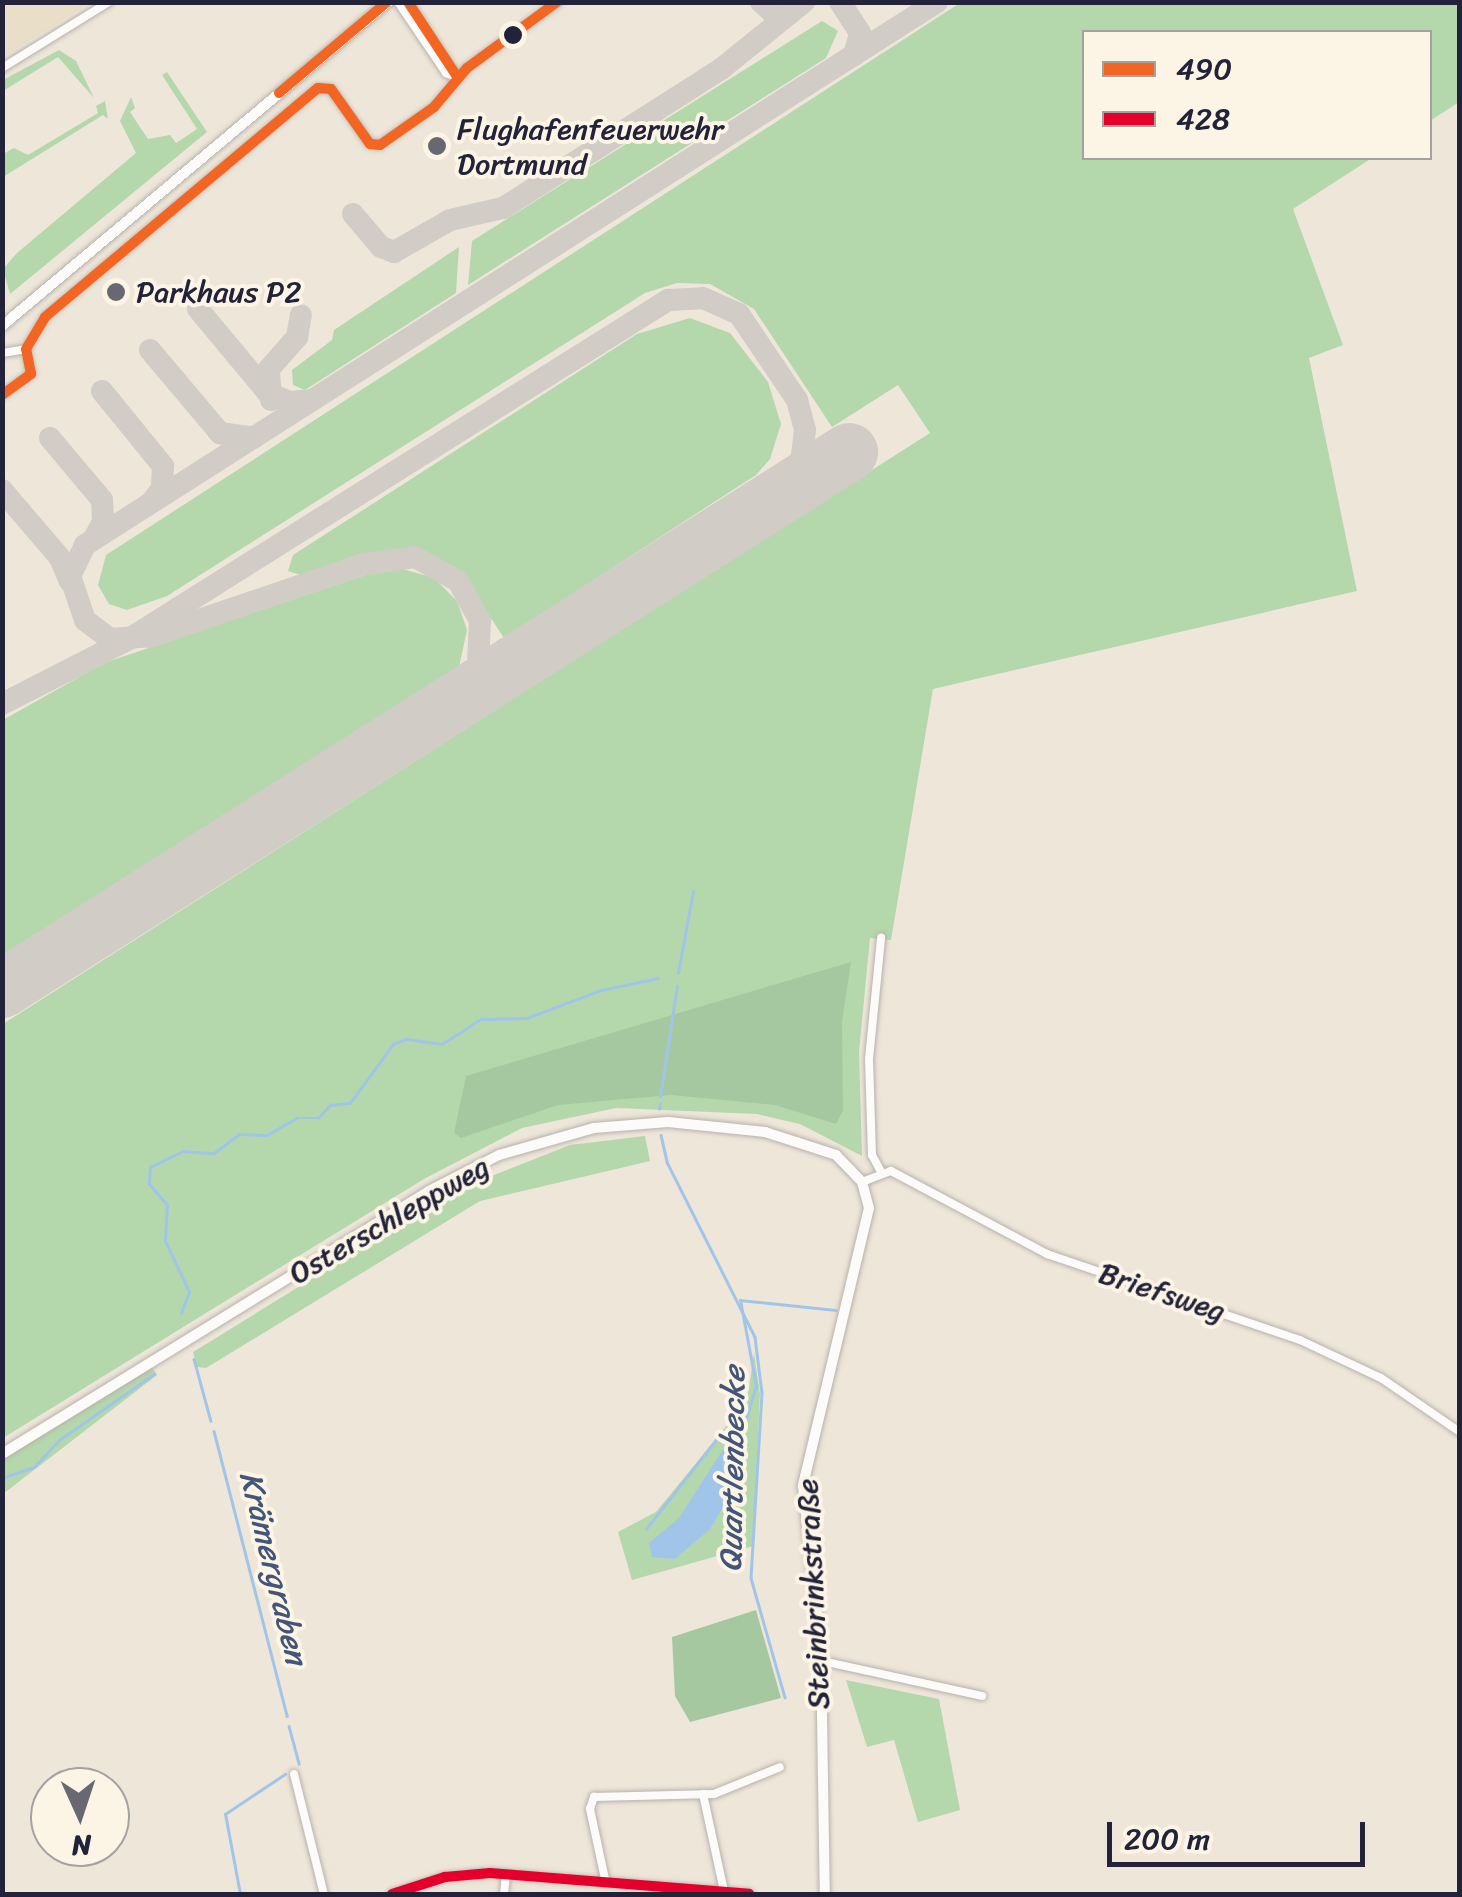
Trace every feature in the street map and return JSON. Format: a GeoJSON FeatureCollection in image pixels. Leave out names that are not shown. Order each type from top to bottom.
{"type":"FeatureCollection","features":[{"type":"Feature","properties":{"kind":"street"},"geometry":{"type":"LineString","coordinates":[[2,68],[109,2]]}},
{"type":"Feature","properties":{"kind":"street"},"geometry":{"type":"LineString","coordinates":[[2,326],[388,2]]}},
{"type":"Feature","properties":{"kind":"street"},"geometry":{"type":"LineString","coordinates":[[398,2],[446,73],[458,78]]}},
{"type":"Feature","properties":{"kind":"street"},"geometry":{"type":"LineString","coordinates":[[408,2],[458,78]]}},
{"type":"Feature","properties":{"kind":"street"},"geometry":{"type":"LineString","coordinates":[[2,395],[32,372],[26,349],[45,317],[318,88],[331,88],[370,144],[380,145],[434,107],[458,78],[558,2]]}},
{"type":"Feature","properties":{"kind":"street"},"geometry":{"type":"LineString","coordinates":[[2,353],[26,349]]}},
{"type":"Feature","properties":{"kind":"street"},"geometry":{"type":"LineString","coordinates":[[862,1182],[880,1170],[872,1155],[869,1070],[881,938]]}},
{"type":"Feature","properties":{"kind":"street","name":"Osterschleppweg"},"geometry":{"type":"LineString","coordinates":[[2,1454],[442,1184],[533,1144],[628,1124],[729,1126],[824,1149],[862,1182]]}},
{"type":"Feature","properties":{"kind":"street","name":"Briefsweg"},"geometry":{"type":"LineString","coordinates":[[880,1170],[1047,1254],[1342,1358],[1402,1390],[1460,1432]]}},
{"type":"Feature","properties":{"kind":"street","name":"Steinbrinkstraße"},"geometry":{"type":"LineString","coordinates":[[824,1894],[822,1662],[803,1482],[866,1238],[862,1182]]}},
{"type":"Feature","properties":{"kind":"street"},"geometry":{"type":"LineString","coordinates":[[822,1662],[982,1696]]}},
{"type":"Feature","properties":{"kind":"street"},"geometry":{"type":"LineString","coordinates":[[605,1880],[590,1809],[594,1797],[703,1794],[780,1767]]}},
{"type":"Feature","properties":{"kind":"street"},"geometry":{"type":"LineString","coordinates":[[294,1774],[324,1894]]}},
{"type":"Feature","properties":{"kind":"street"},"geometry":{"type":"LineString","coordinates":[[703,1794],[724,1891]]}},
{"type":"Feature","properties":{"kind":"street"},"geometry":{"type":"LineString","coordinates":[[504,1894],[506,1874]]}},
{"type":"Feature","properties":{"kind":"street"},"geometry":{"type":"LineString","coordinates":[[392,1894],[445,1877],[506,1874],[749,1894]]}},
{"type":"Feature","properties":{"kind":"shaded area"},"geometry":{"type":"Polygon","coordinates":[[[3,2],[90,2],[90,3],[3,57],[3,2]]]}},
{"type":"Feature","properties":{"kind":"green space"},"geometry":{"type":"Polygon","coordinates":[[[960,3],[1459,3],[1459,102],[1432,120],[1432,30],[1082,30],[1082,160],[1369,160],[1293,209],[1343,345],[1309,358],[1357,591],[933,689],[891,940],[870,938],[859,1052],[862,1156],[800,1124],[757,1114],[616,1108],[522,1128],[424,1179],[3,1438],[3,1024],[930,433],[898,385],[832,427],[754,309],[710,284],[677,283],[645,293],[167,596],[127,610],[109,604],[98,585],[106,555],[960,3]]]}},
{"type":"Feature","properties":{"kind":"green space"},"geometry":{"type":"Polygon","coordinates":[[[822,21],[838,31],[826,58],[468,285],[472,241],[822,21]]]}},
{"type":"Feature","properties":{"kind":"green space"},"geometry":{"type":"Polygon","coordinates":[[[59,50],[76,61],[94,98],[58,57],[3,91],[3,80],[59,50]]]}},
{"type":"Feature","properties":{"kind":"green space"},"geometry":{"type":"Polygon","coordinates":[[[167,72],[207,132],[10,294],[3,269],[17,253],[136,153],[120,121],[131,97],[135,108],[130,112],[148,139],[170,135],[176,143],[197,129],[162,75],[167,72]]]}},
{"type":"Feature","properties":{"kind":"green space"},"geometry":{"type":"Polygon","coordinates":[[[105,101],[108,119],[103,115],[3,177],[3,154],[14,148],[28,155],[98,113],[96,106],[105,101]]]}},
{"type":"Feature","properties":{"kind":"green space"},"geometry":{"type":"Polygon","coordinates":[[[459,247],[456,293],[305,390],[293,385],[292,370],[332,340],[334,330],[459,247]]]}},
{"type":"Feature","properties":{"kind":"green space"},"geometry":{"type":"Polygon","coordinates":[[[690,318],[730,333],[768,382],[781,424],[770,459],[756,475],[504,638],[465,579],[426,553],[394,549],[304,576],[288,571],[293,555],[637,334],[690,318]]]}},
{"type":"Feature","properties":{"kind":"green space"},"geometry":{"type":"Polygon","coordinates":[[[403,569],[434,578],[457,601],[467,630],[459,667],[3,956],[3,720],[104,663],[380,570],[403,569]]]}},
{"type":"Feature","properties":{"kind":"green space"},"geometry":{"type":"Polygon","coordinates":[[[851,962],[842,1022],[843,1110],[836,1124],[775,1105],[671,1095],[558,1105],[461,1138],[454,1133],[466,1076],[851,962]]]}},
{"type":"Feature","properties":{"kind":"green space"},"geometry":{"type":"Polygon","coordinates":[[[645,1136],[650,1161],[480,1201],[206,1368],[197,1367],[193,1352],[454,1191],[570,1145],[645,1136]]]}},
{"type":"Feature","properties":{"kind":"green space"},"geometry":{"type":"Polygon","coordinates":[[[754,1353],[760,1394],[753,1546],[632,1580],[618,1532],[656,1512],[747,1401],[754,1353]]]}},
{"type":"Feature","properties":{"kind":"green space"},"geometry":{"type":"Polygon","coordinates":[[[152,1367],[157,1375],[3,1494],[3,1459],[152,1367]]]}},
{"type":"Feature","properties":{"kind":"green space"},"geometry":{"type":"Polygon","coordinates":[[[756,1610],[781,1698],[690,1722],[675,1696],[672,1637],[756,1610]]]}},
{"type":"Feature","properties":{"kind":"green space"},"geometry":{"type":"Polygon","coordinates":[[[846,1680],[939,1699],[960,1810],[918,1822],[894,1740],[867,1747],[846,1680]]]}},
{"type":"Feature","properties":{"kind":"water"},"geometry":{"type":"Polygon","coordinates":[[[729,1440],[742,1445],[741,1478],[710,1529],[675,1559],[652,1557],[649,1543],[679,1518],[729,1440]]]}},
{"type":"Feature","properties":{"kind":"waterway","name":"Quartlenbecke"},"geometry":{"type":"LineString","coordinates":[[678,973],[693,891]]}},
{"type":"Feature","properties":{"kind":"waterway"},"geometry":{"type":"LineString","coordinates":[[181,1313],[189,1292],[165,1241],[167,1205],[149,1184],[150,1167],[183,1151],[214,1153],[239,1134],[267,1135],[296,1118],[318,1118],[330,1105],[350,1103],[393,1044],[407,1039],[442,1044],[481,1019],[527,1018],[601,990],[658,978]]}},
{"type":"Feature","properties":{"kind":"waterway","name":"Quartlenbecke"},"geometry":{"type":"LineString","coordinates":[[660,1097],[677,986]]}},
{"type":"Feature","properties":{"kind":"waterway","name":"Quartlenbecke"},"geometry":{"type":"LineString","coordinates":[[659,1109],[660,1104]]}},
{"type":"Feature","properties":{"kind":"waterway","name":"Quartlenbecke"},"geometry":{"type":"LineString","coordinates":[[661,1135],[667,1162],[755,1337],[762,1393],[751,1578],[785,1697]]}},
{"type":"Feature","properties":{"kind":"waterway","name":"Quartlenbecke"},"geometry":{"type":"LineString","coordinates":[[739,1440],[756,1386],[740,1300],[835,1310]]}},
{"type":"Feature","properties":{"kind":"waterway","name":"Krämergraben"},"geometry":{"type":"LineString","coordinates":[[194,1359],[211,1421]]}},
{"type":"Feature","properties":{"kind":"waterway"},"geometry":{"type":"LineString","coordinates":[[2,1478],[34,1467],[59,1440],[154,1374]]}},
{"type":"Feature","properties":{"kind":"waterway","name":"Krämergraben"},"geometry":{"type":"LineString","coordinates":[[214,1431],[287,1716]]}},
{"type":"Feature","properties":{"kind":"waterway"},"geometry":{"type":"LineString","coordinates":[[646,1529],[722,1432]]}},
{"type":"Feature","properties":{"kind":"waterway","name":"Krämergraben"},"geometry":{"type":"LineString","coordinates":[[289,1726],[299,1764]]}},
{"type":"Feature","properties":{"kind":"waterway","name":"Krämergraben"},"geometry":{"type":"LineString","coordinates":[[240,1894],[225,1814],[285,1774]]}},
{"type":"Feature","properties":{"kind":"taxiway"},"geometry":{"type":"LineString","coordinates":[[761,2],[772,12],[789,12]]}},
{"type":"Feature","properties":{"kind":"taxiway"},"geometry":{"type":"LineString","coordinates":[[353,214],[381,247],[394,252],[450,220],[503,208],[721,69],[804,2]]}},
{"type":"Feature","properties":{"kind":"taxiway"},"geometry":{"type":"LineString","coordinates":[[840,2],[860,33],[854,55]]}},
{"type":"Feature","properties":{"kind":"taxiway"},"geometry":{"type":"LineString","coordinates":[[154,636],[110,639],[85,620],[70,576],[85,545],[937,2]]}},
{"type":"Feature","properties":{"kind":"taxiway"},"geometry":{"type":"LineString","coordinates":[[2,704],[129,639],[668,300],[703,298],[739,314],[797,400],[805,430],[801,462],[768,502]]}},
{"type":"Feature","properties":{"kind":"taxiway"},"geometry":{"type":"LineString","coordinates":[[198,309],[268,393],[289,402],[312,400]]}},
{"type":"Feature","properties":{"kind":"taxiway"},"geometry":{"type":"LineString","coordinates":[[271,400],[269,369],[297,337],[301,315]]}},
{"type":"Feature","properties":{"kind":"taxiway"},"geometry":{"type":"LineString","coordinates":[[150,350],[220,433],[254,438]]}},
{"type":"Feature","properties":{"kind":"taxiway"},"geometry":{"type":"LineString","coordinates":[[102,391],[163,466],[162,488],[152,502]]}},
{"type":"Feature","properties":{"kind":"taxiway"},"geometry":{"type":"LineString","coordinates":[[50,438],[102,500],[103,522],[94,538]]}},
{"type":"Feature","properties":{"kind":"taxiway"},"geometry":{"type":"LineString","coordinates":[[2,490],[60,558],[70,581]]}},
{"type":"Feature","properties":{"kind":"taxiway"},"geometry":{"type":"LineString","coordinates":[[149,637],[364,564],[415,557],[458,581],[480,621],[478,664],[452,703]]}},
{"type":"Feature","properties":{"kind":"runway"},"geometry":{"type":"LineString","coordinates":[[2,989],[849,452]]}},
{"type":"Feature","properties":{"kind":"transit line","name":"490"},"geometry":{"type":"LineString","coordinates":[[279,93],[387,2]]}},
{"type":"Feature","properties":{"kind":"transit line","name":"490"},"geometry":{"type":"LineString","coordinates":[[408,2],[458,78]]}},
{"type":"Feature","properties":{"kind":"transit line","name":"490"},"geometry":{"type":"LineString","coordinates":[[2,395],[31,374],[26,349],[45,317],[318,88],[331,89],[370,144],[380,145],[434,107],[467,68],[557,2]]}},
{"type":"Feature","properties":{"kind":"transit line","name":"428"},"geometry":{"type":"LineString","coordinates":[[392,1894],[445,1877],[490,1873],[749,1894]]}},
{"type":"Feature","properties":{"kind":"place","name":"Flughafenfeuerwehr Dortmund"},"geometry":{"type":"Point","coordinates":[437,146]}},
{"type":"Feature","properties":{"kind":"place","name":"Parkhaus P2"},"geometry":{"type":"Point","coordinates":[116,292]}}]}
